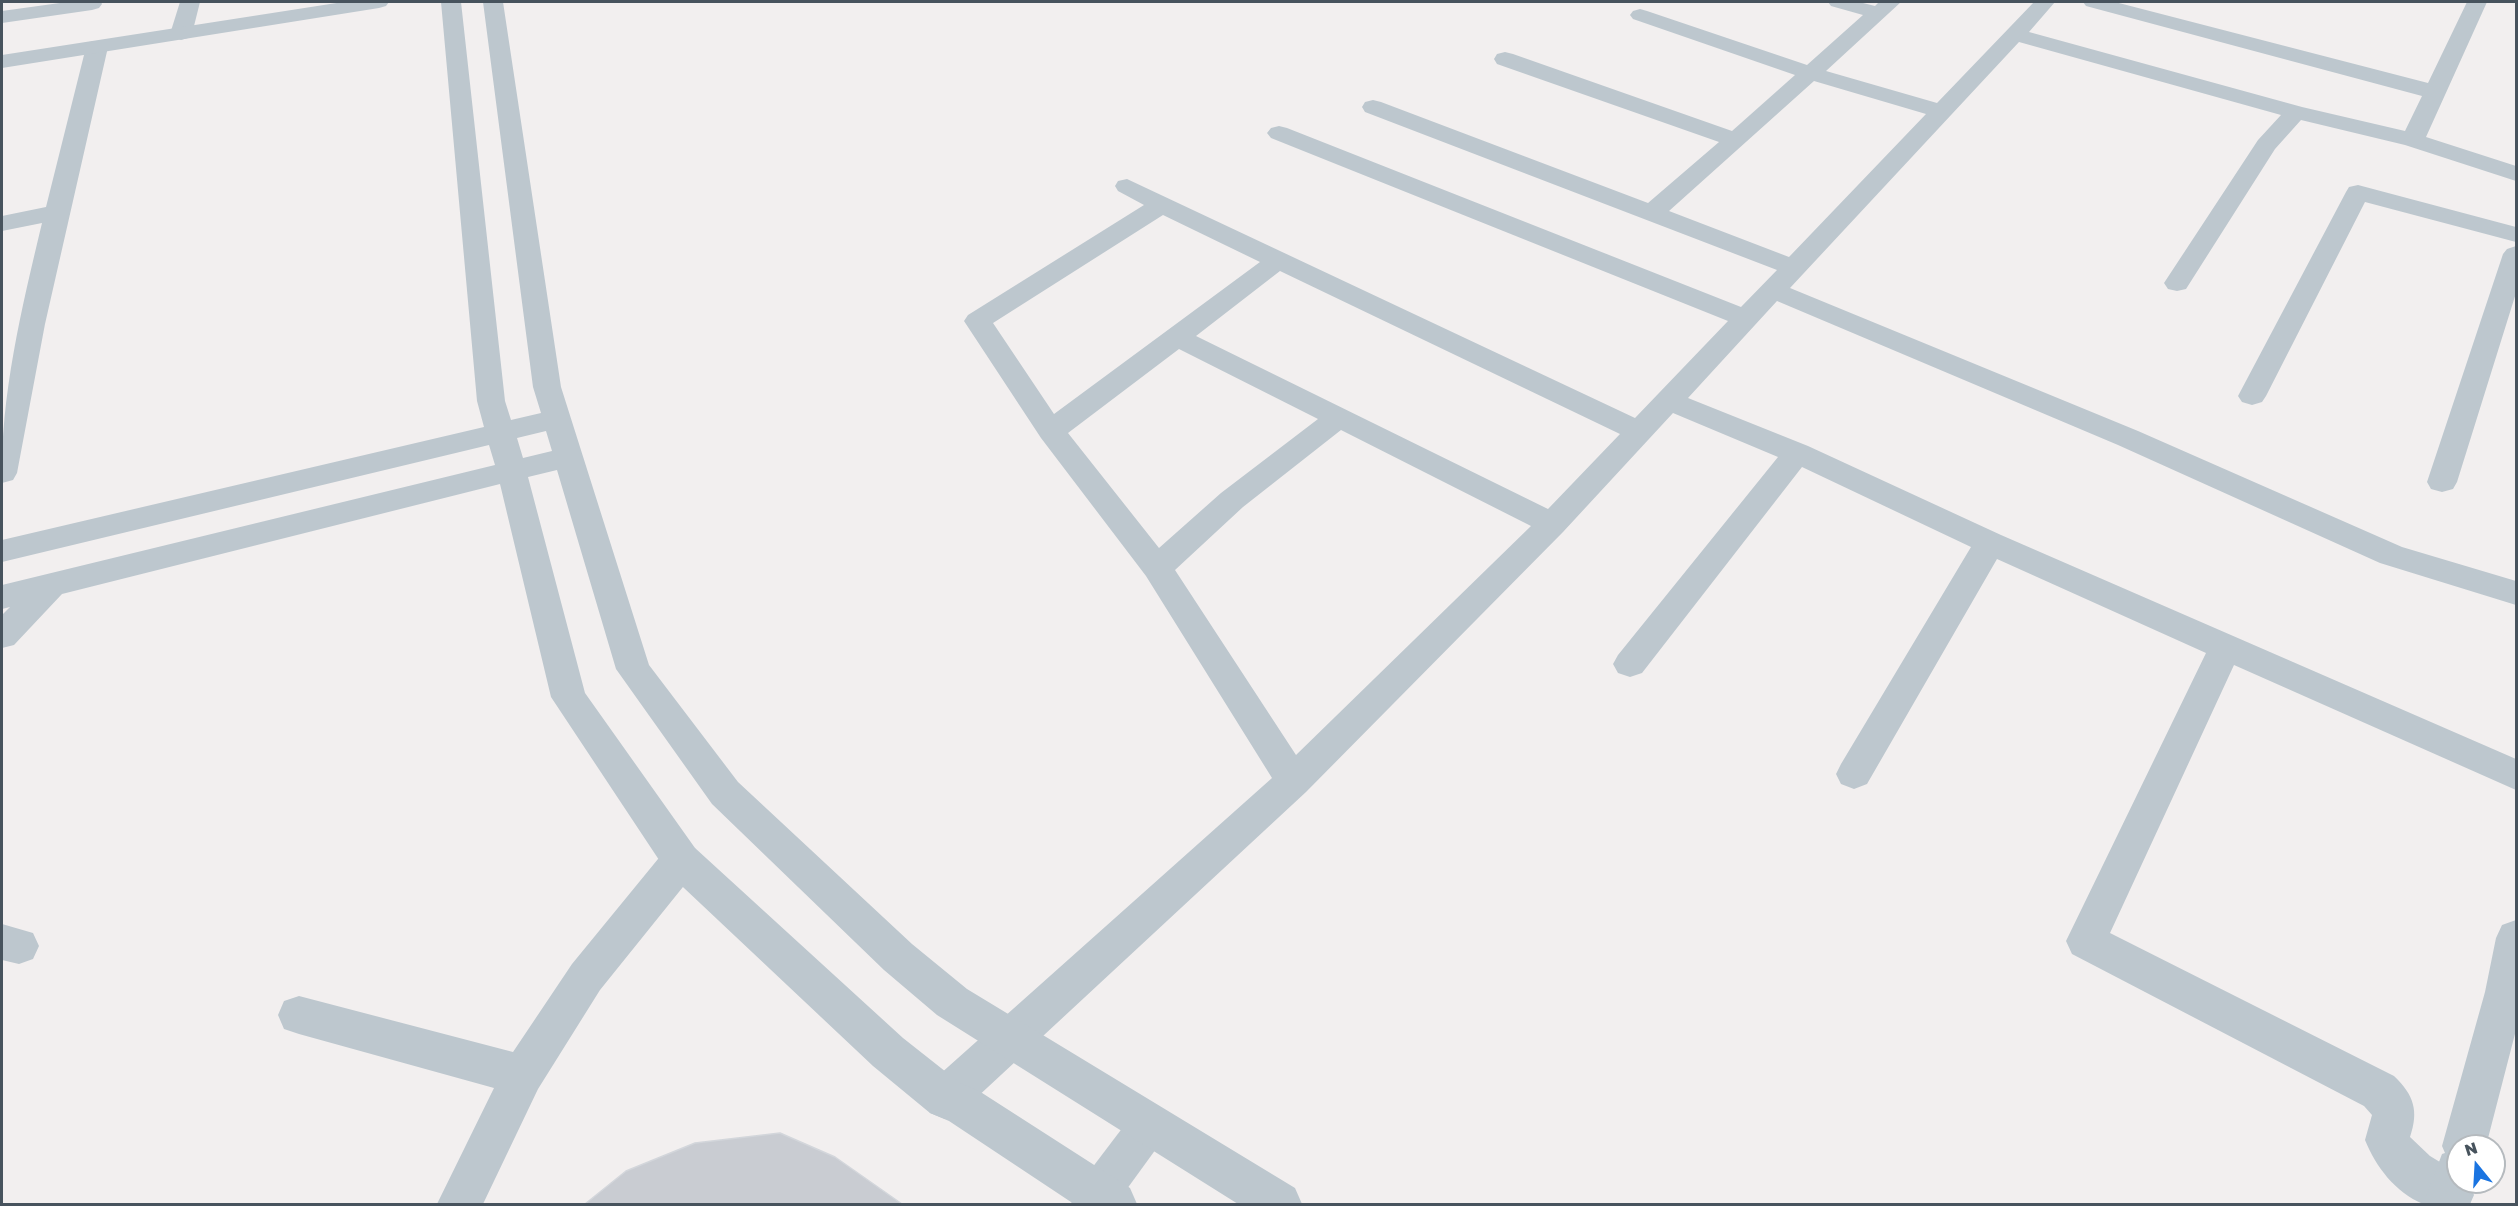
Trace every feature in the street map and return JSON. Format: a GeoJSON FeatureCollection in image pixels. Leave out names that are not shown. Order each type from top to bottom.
{"type":"FeatureCollection","features":[{"type":"Feature","properties":{"kind":"street"},"geometry":{"type":"LineString","coordinates":[[181,34],[190,2]]}},
{"type":"Feature","properties":{"kind":"street"},"geometry":{"type":"LineString","coordinates":[[2,62],[379,2]]}},
{"type":"Feature","properties":{"kind":"street"},"geometry":{"type":"LineString","coordinates":[[451,2],[491,401],[512,472],[568,698],[681,860],[888,1052],[945,1098],[964,1106],[1102,1201]]}},
{"type":"Feature","properties":{"kind":"street"},"geometry":{"type":"LineString","coordinates":[[493,2],[547,387],[633,669],[724,793],[898,957],[952,1002],[1279,1204]]}},
{"type":"Feature","properties":{"kind":"street"},"geometry":{"type":"LineString","coordinates":[[1838,2],[1884,7]]}},
{"type":"Feature","properties":{"kind":"street"},"geometry":{"type":"LineString","coordinates":[[945,1098],[1293,781],[1552,524],[2045,2]]}},
{"type":"Feature","properties":{"kind":"street"},"geometry":{"type":"LineString","coordinates":[[2093,2],[2435,92]]}},
{"type":"Feature","properties":{"kind":"street"},"geometry":{"type":"LineString","coordinates":[[2413,140],[2477,2]]}},
{"type":"Feature","properties":{"kind":"street"},"geometry":{"type":"LineString","coordinates":[[2,18],[92,4]]}},
{"type":"Feature","properties":{"kind":"street"},"geometry":{"type":"LineString","coordinates":[[1651,214],[1884,7]]}},
{"type":"Feature","properties":{"kind":"street"},"geometry":{"type":"LineString","coordinates":[[1640,15],[1810,74],[1941,111]]}},
{"type":"Feature","properties":{"kind":"street"},"geometry":{"type":"LineString","coordinates":[[2014,34],[2296,112],[2413,140],[2517,174]]}},
{"type":"Feature","properties":{"kind":"street"},"geometry":{"type":"LineString","coordinates":[[2,473],[31,324],[97,47]]}},
{"type":"Feature","properties":{"kind":"street"},"geometry":{"type":"LineString","coordinates":[[1505,59],[1736,140]]}},
{"type":"Feature","properties":{"kind":"street"},"geometry":{"type":"LineString","coordinates":[[1373,106],[1795,268]]}},
{"type":"Feature","properties":{"kind":"street"},"geometry":{"type":"LineString","coordinates":[[2177,283],[2266,145],[2296,112]]}},
{"type":"Feature","properties":{"kind":"street"},"geometry":{"type":"LineString","coordinates":[[1279,133],[1746,319]]}},
{"type":"Feature","properties":{"kind":"street"},"geometry":{"type":"LineString","coordinates":[[1127,186],[1162,205],[1640,432]]}},
{"type":"Feature","properties":{"kind":"street"},"geometry":{"type":"LineString","coordinates":[[2252,396],[2358,192],[2517,235]]}},
{"type":"Feature","properties":{"kind":"street"},"geometry":{"type":"LineString","coordinates":[[1162,205],[978,321],[1051,431],[1157,568],[1293,781]]}},
{"type":"Feature","properties":{"kind":"street"},"geometry":{"type":"LineString","coordinates":[[2,223],[57,213]]}},
{"type":"Feature","properties":{"kind":"street"},"geometry":{"type":"LineString","coordinates":[[2442,482],[2517,254]]}},
{"type":"Feature","properties":{"kind":"street"},"geometry":{"type":"LineString","coordinates":[[1051,431],[1175,336],[1279,261]]}},
{"type":"Feature","properties":{"kind":"street"},"geometry":{"type":"LineString","coordinates":[[1773,291],[2128,438],[2391,555],[2517,593]]}},
{"type":"Feature","properties":{"kind":"street"},"geometry":{"type":"LineString","coordinates":[[2,330],[31,324]]}},
{"type":"Feature","properties":{"kind":"street"},"geometry":{"type":"LineString","coordinates":[[1175,336],[1552,524]]}},
{"type":"Feature","properties":{"kind":"street"},"geometry":{"type":"LineString","coordinates":[[1669,400],[1797,453],[1990,543],[2517,775]]}},
{"type":"Feature","properties":{"kind":"street"},"geometry":{"type":"LineString","coordinates":[[1157,568],[1232,500],[1339,417]]}},
{"type":"Feature","properties":{"kind":"street"},"geometry":{"type":"LineString","coordinates":[[2,551],[557,419]]}},
{"type":"Feature","properties":{"kind":"street"},"geometry":{"type":"LineString","coordinates":[[1630,664],[1797,453]]}},
{"type":"Feature","properties":{"kind":"street"},"geometry":{"type":"LineString","coordinates":[[2,597],[568,457]]}},
{"type":"Feature","properties":{"kind":"street"},"geometry":{"type":"LineString","coordinates":[[2,636],[52,584],[93,530]]}},
{"type":"Feature","properties":{"kind":"street"},"geometry":{"type":"LineString","coordinates":[[1854,774],[1990,543]]}},
{"type":"Feature","properties":{"kind":"street"},"geometry":{"type":"LineString","coordinates":[[2226,646],[2086,941],[2379,1090],[2392,1102],[2396,1114],[2387,1140],[2393,1153],[2405,1165],[2446,1187]]}},
{"type":"Feature","properties":{"kind":"street"},"geometry":{"type":"LineString","coordinates":[[460,1204],[523,1075],[586,977],[681,860]]}},
{"type":"Feature","properties":{"kind":"street"},"geometry":{"type":"LineString","coordinates":[[2468,1134],[2511,996],[2517,938]]}},
{"type":"Feature","properties":{"kind":"street"},"geometry":{"type":"LineString","coordinates":[[299,1014],[523,1075]]}},
{"type":"Feature","properties":{"kind":"lane"},"geometry":{"type":"LineString","coordinates":[[1102,1201],[1150,1124]]}},
{"type":"Feature","properties":{"kind":"building"},"geometry":{"type":"Polygon","coordinates":[[[780,1133],[835,1157],[902,1204],[585,1204],[626,1171],[695,1143],[780,1133]]]}}]}
